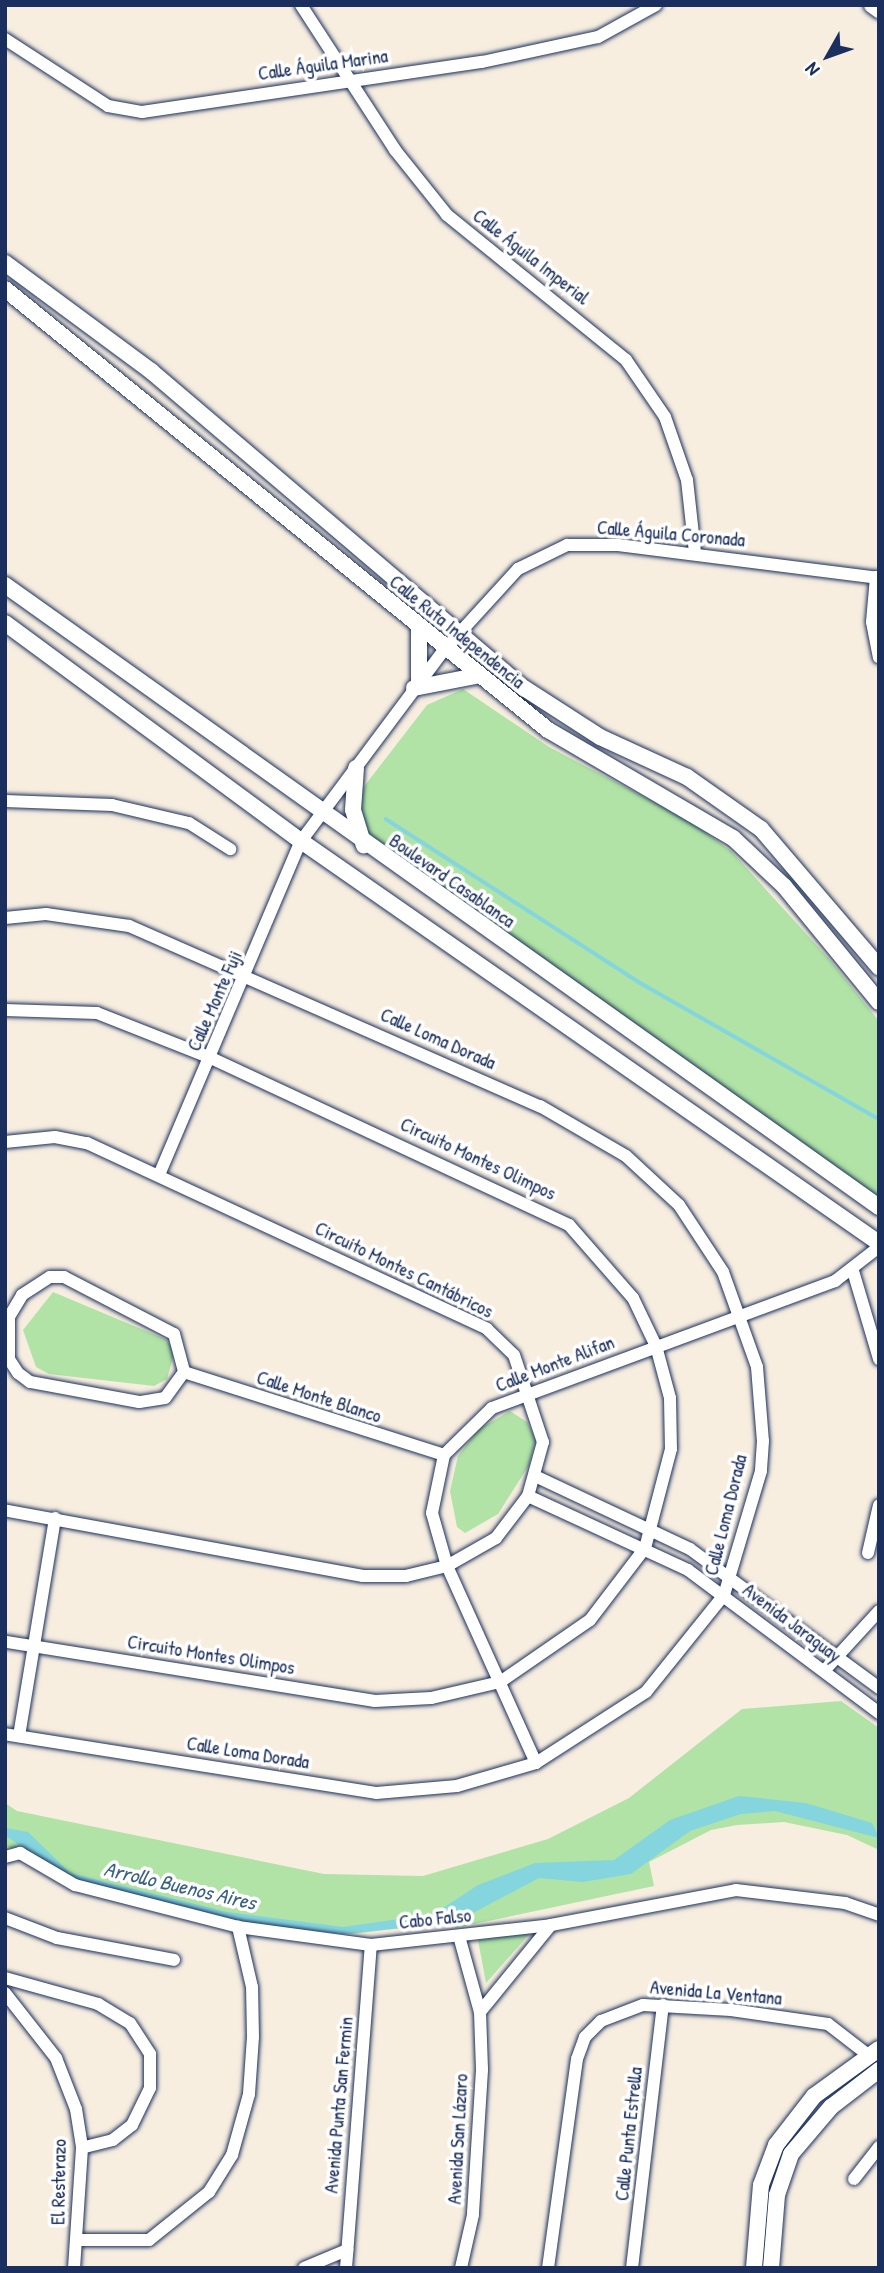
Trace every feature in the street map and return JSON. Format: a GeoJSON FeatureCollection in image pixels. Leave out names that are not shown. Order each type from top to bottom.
{"type":"FeatureCollection","features":[{"type":"Feature","properties":{"kind":"main road"},"geometry":{"type":"LineString","coordinates":[[872,5],[879,10]]}},
{"type":"Feature","properties":{"kind":"main road","name":"Calle Ruta Independencia"},"geometry":{"type":"LineString","coordinates":[[5,263],[151,371],[457,634],[561,714],[727,803],[789,857],[879,967]]}},
{"type":"Feature","properties":{"kind":"main road","name":"Calle Ruta Independencia"},"geometry":{"type":"LineString","coordinates":[[5,289],[476,676],[548,730],[733,838],[784,886],[879,1002]]}},
{"type":"Feature","properties":{"kind":"main road","name":"Boulevard Casablanca"},"geometry":{"type":"LineString","coordinates":[[5,584],[321,815],[879,1208]]}},
{"type":"Feature","properties":{"kind":"main road"},"geometry":{"type":"LineString","coordinates":[[5,622],[301,841],[879,1245]]}},
{"type":"Feature","properties":{"kind":"main road"},"geometry":{"type":"LineString","coordinates":[[419,629],[417,685],[476,676]]}},
{"type":"Feature","properties":{"kind":"main road"},"geometry":{"type":"LineString","coordinates":[[356,768],[353,810],[364,845]]}},
{"type":"Feature","properties":{"kind":"main road"},"geometry":{"type":"LineString","coordinates":[[754,2268],[761,2185],[776,2145],[814,2096],[873,2052]]}},
{"type":"Feature","properties":{"kind":"main road"},"geometry":{"type":"LineString","coordinates":[[771,2268],[777,2195],[791,2154],[831,2108],[879,2070]]}},
{"type":"Feature","properties":{"kind":"street","name":"Calle Águila Imperial"},"geometry":{"type":"LineString","coordinates":[[301,5],[447,215],[626,360],[665,417],[687,480],[695,553]]}},
{"type":"Feature","properties":{"kind":"street","name":"Calle Águila Marina"},"geometry":{"type":"LineString","coordinates":[[5,39],[108,106],[142,112],[350,79],[482,62],[598,37],[656,5]]}},
{"type":"Feature","properties":{"kind":"street","name":"Calle Águila Coronada"},"geometry":{"type":"LineString","coordinates":[[301,841],[457,634],[518,569],[545,551],[618,545],[877,578]]}},
{"type":"Feature","properties":{"kind":"street"},"geometry":{"type":"LineString","coordinates":[[877,578],[872,622],[879,657]]}},
{"type":"Feature","properties":{"kind":"street"},"geometry":{"type":"LineString","coordinates":[[5,801],[112,804],[189,823],[230,849]]}},
{"type":"Feature","properties":{"kind":"street","name":"Calle Monte Fuji"},"geometry":{"type":"LineString","coordinates":[[159,1175],[248,975],[301,841]]}},
{"type":"Feature","properties":{"kind":"street","name":"Calle Loma Dorada"},"geometry":{"type":"LineString","coordinates":[[5,918],[46,914],[129,926],[248,975],[540,1106],[626,1156],[700,1233],[741,1318],[757,1367],[763,1441],[733,1577],[724,1595],[646,1692],[536,1763],[457,1786],[376,1793],[5,1734]]}},
{"type":"Feature","properties":{"kind":"street","name":"Circuito Montes Olimpos"},"geometry":{"type":"LineString","coordinates":[[5,1010],[97,1013],[211,1058],[540,1207],[613,1270],[656,1346],[670,1398],[671,1449],[654,1531],[645,1548],[590,1620],[500,1682],[431,1698],[376,1701],[5,1642]]}},
{"type":"Feature","properties":{"kind":"street","name":"Circuito Montes Cantábricos"},"geometry":{"type":"LineString","coordinates":[[5,1142],[55,1137],[87,1143],[487,1329],[514,1355],[531,1395],[543,1442],[537,1478],[528,1496],[496,1538],[447,1566],[406,1576],[363,1576],[5,1510]]}},
{"type":"Feature","properties":{"kind":"street","name":"Calle Monte Alifan"},"geometry":{"type":"LineString","coordinates":[[444,1455],[492,1408],[656,1346],[741,1318],[853,1271],[879,1245]]}},
{"type":"Feature","properties":{"kind":"street"},"geometry":{"type":"LineString","coordinates":[[853,1271],[879,1359]]}},
{"type":"Feature","properties":{"kind":"street"},"geometry":{"type":"LineString","coordinates":[[64,1277],[160,1323],[182,1349],[184,1372],[165,1398],[139,1402],[30,1382],[9,1359],[9,1317],[35,1283],[64,1277]]}},
{"type":"Feature","properties":{"kind":"street","name":"Calle Monte Blanco"},"geometry":{"type":"LineString","coordinates":[[184,1372],[444,1455]]}},
{"type":"Feature","properties":{"kind":"street"},"geometry":{"type":"LineString","coordinates":[[444,1455],[432,1513],[447,1566],[536,1763]]}},
{"type":"Feature","properties":{"kind":"street","name":"Avenida Jaraguay"},"geometry":{"type":"LineString","coordinates":[[537,1478],[654,1531],[733,1577],[879,1688]]}},
{"type":"Feature","properties":{"kind":"street","name":"Avenida Jaraguay"},"geometry":{"type":"LineString","coordinates":[[528,1496],[645,1548],[724,1595],[879,1713]]}},
{"type":"Feature","properties":{"kind":"street"},"geometry":{"type":"LineString","coordinates":[[868,1553],[879,1505]]}},
{"type":"Feature","properties":{"kind":"street"},"geometry":{"type":"LineString","coordinates":[[19,1736],[36,1647],[55,1518]]}},
{"type":"Feature","properties":{"kind":"street"},"geometry":{"type":"LineString","coordinates":[[824,1671],[879,1611]]}},
{"type":"Feature","properties":{"kind":"street","name":"Cabo Falso"},"geometry":{"type":"LineString","coordinates":[[5,1857],[20,1853],[75,1885],[238,1927],[371,1945],[551,1925],[736,1890],[845,1903],[879,1914]]}},
{"type":"Feature","properties":{"kind":"street"},"geometry":{"type":"LineString","coordinates":[[5,1918],[57,1938],[174,1960]]}},
{"type":"Feature","properties":{"kind":"street"},"geometry":{"type":"LineString","coordinates":[[480,2012],[551,1925]]}},
{"type":"Feature","properties":{"kind":"street"},"geometry":{"type":"LineString","coordinates":[[77,2240],[149,2240],[209,2192],[232,2155],[250,2094],[253,2037],[253,1987],[238,1927]]}},
{"type":"Feature","properties":{"kind":"street","name":"Avenida San Lázaro"},"geometry":{"type":"LineString","coordinates":[[459,1936],[480,2012],[473,2215],[461,2268]]}},
{"type":"Feature","properties":{"kind":"street","name":"Avenida Punta San Fermin"},"geometry":{"type":"LineString","coordinates":[[346,2268],[371,1945]]}},
{"type":"Feature","properties":{"kind":"street"},"geometry":{"type":"LineString","coordinates":[[5,1978],[98,2004],[130,2023],[150,2054],[149,2088],[132,2125],[113,2140],[82,2148]]}},
{"type":"Feature","properties":{"kind":"street","name":"El Resterazo"},"geometry":{"type":"LineString","coordinates":[[5,1993],[56,2058],[82,2148],[74,2268]]}},
{"type":"Feature","properties":{"kind":"street","name":"Avenida La Ventana"},"geometry":{"type":"LineString","coordinates":[[548,2268],[584,2038],[617,2012],[663,2005],[828,2024],[873,2052]]}},
{"type":"Feature","properties":{"kind":"street","name":"Calle Punta Estrella"},"geometry":{"type":"LineString","coordinates":[[632,2268],[663,2005]]}},
{"type":"Feature","properties":{"kind":"street"},"geometry":{"type":"LineString","coordinates":[[854,2179],[879,2147]]}},
{"type":"Feature","properties":{"kind":"street"},"geometry":{"type":"LineString","coordinates":[[304,2268],[346,2250]]}},
{"type":"Feature","properties":{"kind":"green space"},"geometry":{"type":"Polygon","coordinates":[[[463,689],[549,747],[688,820],[731,851],[830,960],[879,1021],[879,1203],[372,842],[358,823],[359,793],[427,705],[463,689]]]}},
{"type":"Feature","properties":{"kind":"green space"},"geometry":{"type":"Polygon","coordinates":[[[53,1292],[165,1339],[175,1351],[167,1379],[154,1386],[49,1374],[36,1367],[23,1330],[53,1292]]]}},
{"type":"Feature","properties":{"kind":"green space"},"geometry":{"type":"Polygon","coordinates":[[[510,1411],[527,1422],[536,1440],[529,1465],[498,1514],[465,1533],[457,1527],[450,1491],[458,1456],[479,1429],[510,1411]]]}},
{"type":"Feature","properties":{"kind":"green space"},"geometry":{"type":"Polygon","coordinates":[[[841,1701],[879,1728],[879,1850],[847,1835],[784,1822],[737,1825],[711,1830],[649,1862],[654,1886],[455,1928],[455,1922],[351,1934],[225,1921],[68,1880],[5,1845],[5,1803],[17,1811],[324,1874],[423,1876],[548,1839],[629,1798],[742,1709],[841,1701]]]}},
{"type":"Feature","properties":{"kind":"green space"},"geometry":{"type":"Polygon","coordinates":[[[532,1931],[486,1983],[478,1940],[532,1931]]]}},
{"type":"Feature","properties":{"kind":"water"},"geometry":{"type":"Polygon","coordinates":[[[739,1796],[806,1803],[872,1823],[879,1838],[775,1811],[741,1814],[690,1831],[631,1874],[583,1882],[539,1878],[456,1922],[344,1934],[231,1922],[68,1880],[5,1835],[5,1828],[28,1832],[70,1873],[227,1912],[343,1927],[434,1914],[478,1885],[535,1863],[614,1860],[670,1820],[739,1796]]]}},
{"type":"Feature","properties":{"kind":"waterway"},"geometry":{"type":"LineString","coordinates":[[386,819],[637,981],[879,1119]]}},
{"type":"Feature","properties":{"kind":"water label","name":"Arrollo Buenos Aires"},"geometry":{"type":"Point","coordinates":[180,1886]}}]}
